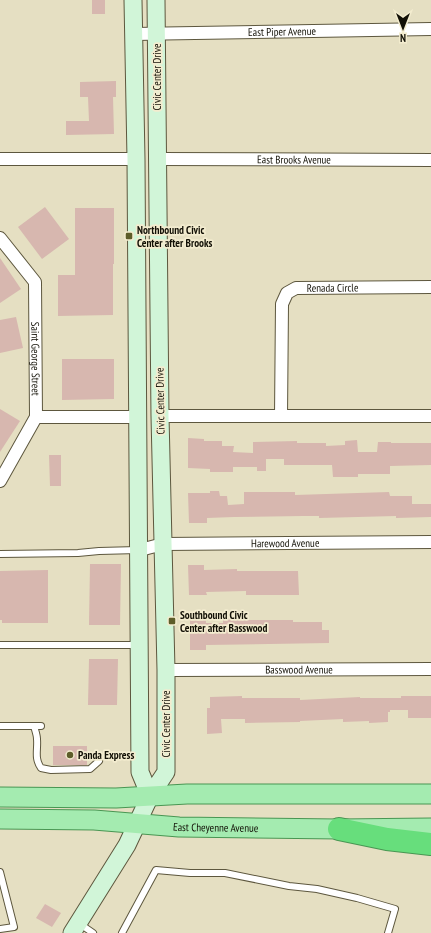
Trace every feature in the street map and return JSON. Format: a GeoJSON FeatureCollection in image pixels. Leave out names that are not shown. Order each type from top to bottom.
{"type":"FeatureCollection","features":[{"type":"Feature","properties":{"kind":"highway"},"geometry":{"type":"LineString","coordinates":[[339,829],[387,839],[431,844]]}},
{"type":"Feature","properties":{"kind":"main road","name":"Civic Center Drive"},"geometry":{"type":"LineString","coordinates":[[133,0],[136,124],[140,550],[140,772],[150,796]]}},
{"type":"Feature","properties":{"kind":"main road","name":"Civic Center Drive"},"geometry":{"type":"LineString","coordinates":[[76,928],[127,845],[150,796],[166,772],[166,670],[160,416],[156,0]]}},
{"type":"Feature","properties":{"kind":"main road"},"geometry":{"type":"LineString","coordinates":[[136,124],[141,124],[144,127],[147,153],[149,157],[157,159]]}},
{"type":"Feature","properties":{"kind":"main road"},"geometry":{"type":"LineString","coordinates":[[136,159],[143,168],[147,178],[148,216],[150,220],[158,227]]}},
{"type":"Feature","properties":{"kind":"main road"},"geometry":{"type":"LineString","coordinates":[[137,344],[150,408],[155,414],[160,416]]}},
{"type":"Feature","properties":{"kind":"main road"},"geometry":{"type":"LineString","coordinates":[[138,417],[146,422],[149,427],[161,478]]}},
{"type":"Feature","properties":{"kind":"main road"},"geometry":{"type":"LineString","coordinates":[[0,797],[116,798],[187,794],[431,794]]}},
{"type":"Feature","properties":{"kind":"main road","name":"East Cheyenne Avenue"},"geometry":{"type":"LineString","coordinates":[[0,819],[94,820],[179,827],[339,829],[431,828]]}},
{"type":"Feature","properties":{"kind":"street","name":"East Piper Avenue"},"geometry":{"type":"LineString","coordinates":[[134,34],[431,30]]}},
{"type":"Feature","properties":{"kind":"street"},"geometry":{"type":"LineString","coordinates":[[0,159],[136,159]]}},
{"type":"Feature","properties":{"kind":"street","name":"East Brooks Avenue"},"geometry":{"type":"LineString","coordinates":[[157,159],[431,160]]}},
{"type":"Feature","properties":{"kind":"street","name":"Saint George Street"},"geometry":{"type":"LineString","coordinates":[[0,238],[35,282],[36,417],[0,482]]}},
{"type":"Feature","properties":{"kind":"street","name":"Renada Circle"},"geometry":{"type":"LineString","coordinates":[[281,416],[282,304],[287,293],[296,288],[431,287]]}},
{"type":"Feature","properties":{"kind":"street"},"geometry":{"type":"LineString","coordinates":[[160,416],[431,416]]}},
{"type":"Feature","properties":{"kind":"street"},"geometry":{"type":"LineString","coordinates":[[36,417],[138,417]]}},
{"type":"Feature","properties":{"kind":"street","name":"Harewood Avenue"},"geometry":{"type":"LineString","coordinates":[[140,550],[163,544],[431,542]]}},
{"type":"Feature","properties":{"kind":"street","name":"Basswood Avenue"},"geometry":{"type":"LineString","coordinates":[[166,670],[431,669]]}},
{"type":"Feature","properties":{"kind":"lane"},"geometry":{"type":"LineString","coordinates":[[0,554],[78,553],[99,550],[140,550]]}},
{"type":"Feature","properties":{"kind":"lane"},"geometry":{"type":"LineString","coordinates":[[0,645],[140,645]]}},
{"type":"Feature","properties":{"kind":"lane"},"geometry":{"type":"LineString","coordinates":[[0,726],[41,726]]}},
{"type":"Feature","properties":{"kind":"lane"},"geometry":{"type":"LineString","coordinates":[[34,726],[37,739],[36,756],[41,768],[50,770],[90,769],[99,761]]}},
{"type":"Feature","properties":{"kind":"lane"},"geometry":{"type":"LineString","coordinates":[[122,933],[156,870],[190,873],[225,873],[289,886],[317,889],[357,898],[395,909],[388,933]]}},
{"type":"Feature","properties":{"kind":"lane"},"geometry":{"type":"LineString","coordinates":[[0,872],[14,927],[0,930]]}},
{"type":"Feature","properties":{"kind":"lane"},"geometry":{"type":"LineString","coordinates":[[76,928],[93,933]]}},
{"type":"Feature","properties":{"kind":"building"},"geometry":{"type":"Polygon","coordinates":[[[92,0],[105,0],[105,14],[92,14],[92,0]]]}},
{"type":"Feature","properties":{"kind":"building"},"geometry":{"type":"Polygon","coordinates":[[[116,81],[116,97],[113,97],[114,134],[66,135],[66,121],[89,121],[88,97],[80,97],[80,82],[116,81]]]}},
{"type":"Feature","properties":{"kind":"building"},"geometry":{"type":"Polygon","coordinates":[[[45,207],[69,239],[42,259],[18,227],[45,207]]]}},
{"type":"Feature","properties":{"kind":"building"},"geometry":{"type":"Polygon","coordinates":[[[75,208],[114,208],[113,315],[58,316],[58,275],[75,275],[75,208]]]}},
{"type":"Feature","properties":{"kind":"building"},"geometry":{"type":"Polygon","coordinates":[[[0,258],[21,289],[0,303],[0,258]]]}},
{"type":"Feature","properties":{"kind":"building"},"geometry":{"type":"Polygon","coordinates":[[[16,317],[23,348],[0,353],[0,320],[16,317]]]}},
{"type":"Feature","properties":{"kind":"building"},"geometry":{"type":"Polygon","coordinates":[[[62,359],[114,359],[114,399],[62,400],[62,359]]]}},
{"type":"Feature","properties":{"kind":"building"},"geometry":{"type":"Polygon","coordinates":[[[0,409],[20,421],[0,452],[0,409]]]}},
{"type":"Feature","properties":{"kind":"building"},"geometry":{"type":"Polygon","coordinates":[[[188,438],[204,439],[204,441],[222,441],[222,446],[234,446],[233,452],[253,453],[253,442],[297,441],[297,443],[326,443],[326,446],[345,445],[345,441],[357,440],[358,452],[377,452],[378,442],[431,443],[431,465],[390,466],[390,474],[358,474],[358,477],[333,477],[332,465],[284,465],[284,459],[266,459],[266,471],[257,471],[257,467],[233,467],[233,472],[210,472],[210,469],[188,468],[188,438]]]}},
{"type":"Feature","properties":{"kind":"building"},"geometry":{"type":"Polygon","coordinates":[[[49,455],[61,455],[61,486],[50,486],[49,455]]]}},
{"type":"Feature","properties":{"kind":"building"},"geometry":{"type":"Polygon","coordinates":[[[210,491],[219,491],[220,496],[227,496],[228,505],[244,504],[244,492],[295,492],[295,495],[389,492],[390,496],[412,496],[412,504],[431,504],[431,517],[234,517],[207,518],[207,523],[189,523],[188,493],[210,493],[210,491]]]}},
{"type":"Feature","properties":{"kind":"building"},"geometry":{"type":"Polygon","coordinates":[[[90,564],[121,564],[120,625],[89,625],[90,564]]]}},
{"type":"Feature","properties":{"kind":"building"},"geometry":{"type":"Polygon","coordinates":[[[188,565],[204,565],[204,570],[237,569],[237,571],[298,571],[299,595],[246,595],[246,591],[206,592],[207,595],[189,595],[188,565]]]}},
{"type":"Feature","properties":{"kind":"building"},"geometry":{"type":"Polygon","coordinates":[[[48,570],[48,623],[2,623],[2,620],[0,620],[0,571],[48,570]]]}},
{"type":"Feature","properties":{"kind":"building"},"geometry":{"type":"Polygon","coordinates":[[[223,618],[235,618],[235,620],[293,620],[293,622],[322,622],[322,630],[329,630],[329,643],[206,645],[206,650],[190,650],[190,620],[206,620],[206,623],[223,623],[223,618]]]}},
{"type":"Feature","properties":{"kind":"building"},"geometry":{"type":"Polygon","coordinates":[[[89,659],[118,659],[117,705],[88,705],[89,659]]]}},
{"type":"Feature","properties":{"kind":"building"},"geometry":{"type":"Polygon","coordinates":[[[242,696],[242,698],[300,698],[300,700],[431,696],[431,718],[408,718],[408,710],[390,710],[390,712],[388,712],[388,722],[343,722],[343,719],[300,722],[245,723],[245,719],[221,719],[222,733],[207,734],[207,708],[210,708],[210,697],[242,696]]]}},
{"type":"Feature","properties":{"kind":"building","name":"Panda Express"},"geometry":{"type":"Polygon","coordinates":[[[53,746],[87,746],[87,765],[53,765],[53,746]]]}},
{"type":"Feature","properties":{"kind":"building"},"geometry":{"type":"Polygon","coordinates":[[[45,904],[61,913],[52,927],[36,918],[45,904]]]}},
{"type":"Feature","properties":{"kind":"place","name":"Northbound Civic Center after Brooks"},"geometry":{"type":"Point","coordinates":[129,236]}},
{"type":"Feature","properties":{"kind":"place","name":"Southbound Civic Center after Basswood"},"geometry":{"type":"Point","coordinates":[172,621]}},
{"type":"Feature","properties":{"kind":"place","name":"Panda Express"},"geometry":{"type":"Point","coordinates":[70,755]}}]}
